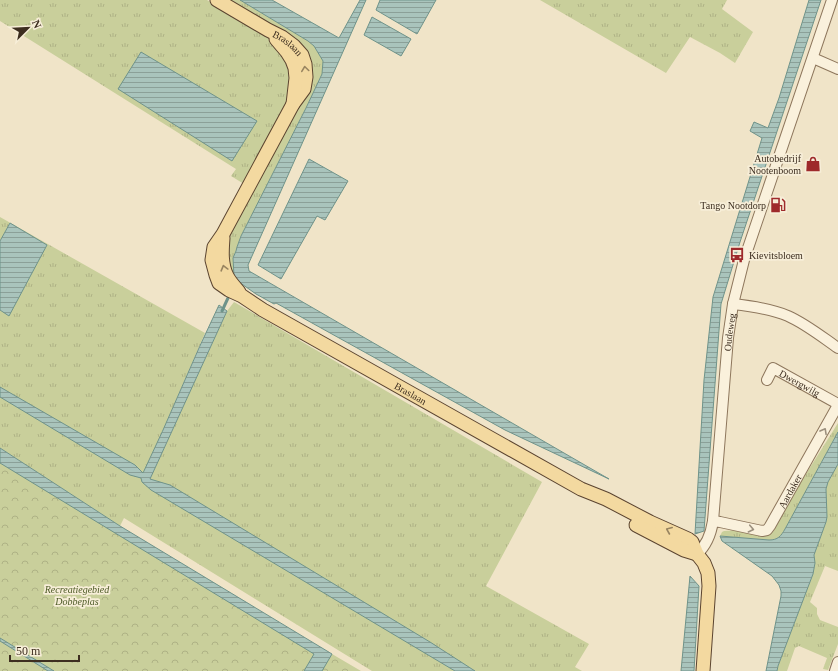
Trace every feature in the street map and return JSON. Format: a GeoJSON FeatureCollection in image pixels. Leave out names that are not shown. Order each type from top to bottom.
{"type":"FeatureCollection","features":[{"type":"Feature","properties":{"kind":"main road","name":"Braslaan"},"geometry":{"type":"LineString","coordinates":[[217,0],[268,30],[292,60],[296,78],[293,104],[223,234],[223,268],[227,277],[242,296],[263,310],[581,489],[606,499],[650,522],[688,539],[692,542],[697,554]]}},
{"type":"Feature","properties":{"kind":"main road"},"geometry":{"type":"LineString","coordinates":[[697,554],[704,563],[708,573],[703,671]]}},
{"type":"Feature","properties":{"kind":"street","name":"Oudeweg"},"geometry":{"type":"LineString","coordinates":[[697,554],[703,549],[711,534],[713,521],[728,338],[733,304],[744,260],[832,0]]}},
{"type":"Feature","properties":{"kind":"street"},"geometry":{"type":"LineString","coordinates":[[813,58],[838,69]]}},
{"type":"Feature","properties":{"kind":"street"},"geometry":{"type":"LineString","coordinates":[[733,304],[775,312],[789,317],[803,324],[838,348]]}},
{"type":"Feature","properties":{"kind":"street","name":"Dwergwilg"},"geometry":{"type":"LineString","coordinates":[[767,380],[773,368],[838,404]]}},
{"type":"Feature","properties":{"kind":"street","name":"Aardaker"},"geometry":{"type":"LineString","coordinates":[[713,521],[762,531],[767,530],[838,404]]}},
{"type":"Feature","properties":{"kind":"street"},"geometry":{"type":"LineString","coordinates":[[835,671],[838,662]]}},
{"type":"Feature","properties":{"kind":"green space"},"geometry":{"type":"Polygon","coordinates":[[[0,0],[207,0],[251,25],[265,35],[274,42],[291,69],[288,99],[275,128],[244,184],[231,176],[236,169],[0,21],[0,0]]]}},
{"type":"Feature","properties":{"kind":"green space"},"geometry":{"type":"Polygon","coordinates":[[[227,0],[240,0],[308,41],[314,46],[323,61],[322,74],[241,236],[233,258],[234,276],[230,270],[228,248],[231,232],[311,72],[227,0]]]}},
{"type":"Feature","properties":{"kind":"green space"},"geometry":{"type":"Polygon","coordinates":[[[540,0],[727,0],[722,9],[753,32],[735,63],[690,37],[666,73],[540,0]]]}},
{"type":"Feature","properties":{"kind":"green space"},"geometry":{"type":"Polygon","coordinates":[[[0,217],[205,333],[171,412],[150,479],[227,311],[234,302],[542,482],[486,586],[589,644],[575,667],[582,671],[372,671],[124,518],[120,526],[0,448],[0,310],[9,315],[10,223],[0,241],[0,217]]]}},
{"type":"Feature","properties":{"kind":"green space"},"geometry":{"type":"Polygon","coordinates":[[[838,423],[838,432],[781,536],[769,540],[720,536],[724,531],[772,528],[838,423]]]}},
{"type":"Feature","properties":{"kind":"green space","name":"Recreatiegebied Dobbeplas"},"geometry":{"type":"Polygon","coordinates":[[[0,460],[318,651],[332,654],[361,671],[0,671],[0,460]]]}},
{"type":"Feature","properties":{"kind":"green space"},"geometry":{"type":"Polygon","coordinates":[[[838,464],[838,571],[825,566],[810,602],[817,608],[817,614],[820,620],[838,627],[838,644],[828,670],[823,669],[827,658],[799,646],[795,648],[787,671],[777,671],[813,574],[815,563],[814,555],[826,522],[827,487],[829,480],[838,464]]]}},
{"type":"Feature","properties":{"kind":"water"},"geometry":{"type":"Polygon","coordinates":[[[240,0],[272,0],[339,38],[360,0],[366,0],[248,265],[249,271],[609,479],[505,430],[276,303],[274,304],[256,294],[239,282],[234,276],[233,258],[241,236],[322,74],[323,61],[314,46],[308,41],[240,0]]]}},
{"type":"Feature","properties":{"kind":"water"},"geometry":{"type":"Polygon","coordinates":[[[380,0],[436,0],[417,34],[376,10],[380,0]]]}},
{"type":"Feature","properties":{"kind":"water"},"geometry":{"type":"Polygon","coordinates":[[[809,0],[821,0],[740,242],[721,304],[704,531],[695,534],[704,380],[713,297],[762,138],[750,131],[754,122],[768,128],[779,98],[809,0]]]}},
{"type":"Feature","properties":{"kind":"water"},"geometry":{"type":"Polygon","coordinates":[[[372,17],[411,39],[401,56],[364,35],[372,17]]]}},
{"type":"Feature","properties":{"kind":"water"},"geometry":{"type":"Polygon","coordinates":[[[141,52],[257,121],[232,161],[118,89],[141,52]]]}},
{"type":"Feature","properties":{"kind":"water"},"geometry":{"type":"Polygon","coordinates":[[[309,159],[348,181],[325,220],[317,216],[281,279],[258,265],[309,159]]]}},
{"type":"Feature","properties":{"kind":"water"},"geometry":{"type":"Polygon","coordinates":[[[10,223],[47,245],[9,316],[0,310],[0,241],[10,223]]]}},
{"type":"Feature","properties":{"kind":"water"},"geometry":{"type":"Polygon","coordinates":[[[219,305],[227,311],[150,479],[170,485],[430,642],[475,671],[455,671],[151,490],[142,482],[141,478],[130,475],[0,397],[0,387],[135,465],[143,473],[219,305]]]}},
{"type":"Feature","properties":{"kind":"water"},"geometry":{"type":"Polygon","coordinates":[[[838,432],[838,464],[828,482],[826,489],[827,517],[814,555],[815,563],[813,574],[777,671],[766,671],[781,596],[779,585],[772,576],[722,541],[720,536],[769,540],[779,537],[785,529],[838,432]]]}},
{"type":"Feature","properties":{"kind":"water"},"geometry":{"type":"Polygon","coordinates":[[[0,448],[120,526],[332,654],[322,671],[304,671],[314,654],[0,463],[0,448]]]}},
{"type":"Feature","properties":{"kind":"water"},"geometry":{"type":"Polygon","coordinates":[[[690,576],[699,586],[694,671],[681,671],[690,576]]]}},
{"type":"Feature","properties":{"kind":"water"},"geometry":{"type":"Polygon","coordinates":[[[0,638],[54,671],[48,671],[0,641],[0,638]]]}},
{"type":"Feature","properties":{"kind":"waterway"},"geometry":{"type":"LineString","coordinates":[[222,311],[228,298]]}},
{"type":"Feature","properties":{"kind":"place","name":"Autobedrijf Nootenboom"},"geometry":{"type":"Point","coordinates":[813,164]}},
{"type":"Feature","properties":{"kind":"place","name":"Tango Nootdorp"},"geometry":{"type":"Point","coordinates":[778,205]}},
{"type":"Feature","properties":{"kind":"place","name":"Kievitsbloem"},"geometry":{"type":"Point","coordinates":[737,255]}}]}
